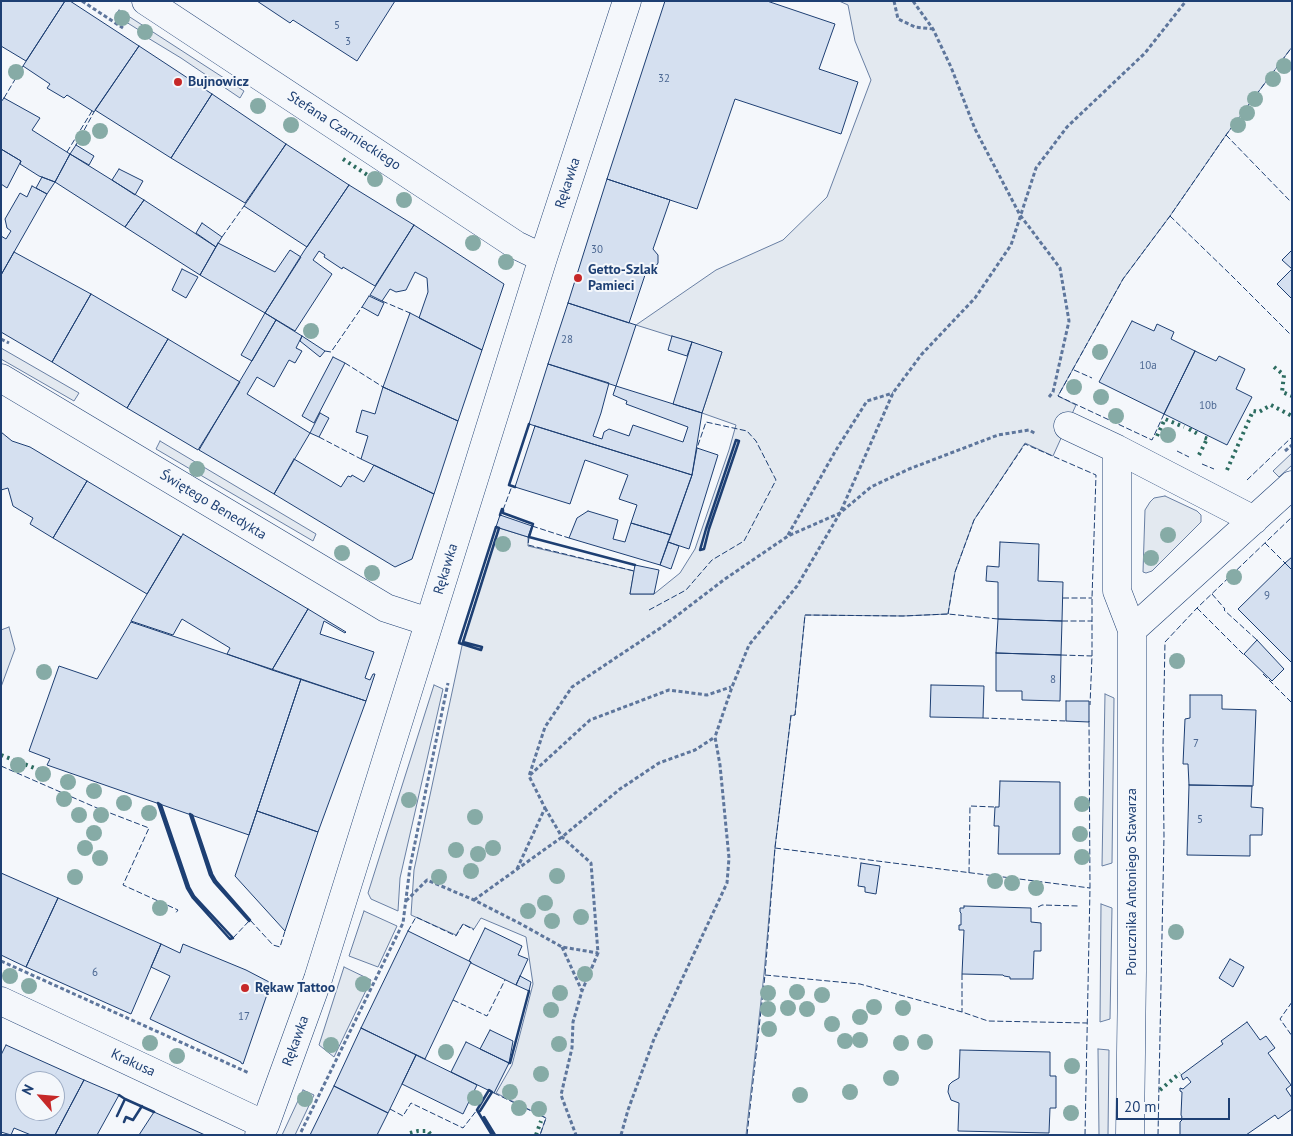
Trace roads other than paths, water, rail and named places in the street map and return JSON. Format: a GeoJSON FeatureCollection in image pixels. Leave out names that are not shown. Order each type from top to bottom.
{"type":"FeatureCollection","features":[{"type":"Feature","properties":{"kind":"street","name":"Stefana Czarnieckiego"},"geometry":{"type":"LineString","coordinates":[[146,1],[516,244],[543,258]]}},
{"type":"Feature","properties":{"kind":"street","name":"Rękawka"},"geometry":{"type":"LineString","coordinates":[[262,1130],[318,980],[543,258],[627,1]]}},
{"type":"Feature","properties":{"kind":"street","name":"Świętego Benedykta"},"geometry":{"type":"LineString","coordinates":[[1,378],[386,608],[429,622]]}},
{"type":"Feature","properties":{"kind":"street"},"geometry":{"type":"LineString","coordinates":[[1068,426],[1254,520]]}},
{"type":"Feature","properties":{"kind":"street","name":"Porucznika Antoniego Stawarza"},"geometry":{"type":"LineString","coordinates":[[1117,450],[1117,590],[1132,630],[1130,1135]]}},
{"type":"Feature","properties":{"kind":"street"},"geometry":{"type":"LineString","coordinates":[[1132,630],[1292,485]]}},
{"type":"Feature","properties":{"kind":"street","name":"Krakusa"},"geometry":{"type":"LineString","coordinates":[[1,1001],[262,1130]]}},
{"type":"Feature","properties":{"kind":"place","name":"Bujnowicz"},"geometry":{"type":"Point","coordinates":[178,82]}},
{"type":"Feature","properties":{"kind":"place","name":"Getto-Szlak Pamieci"},"geometry":{"type":"Point","coordinates":[578,278]}},
{"type":"Feature","properties":{"kind":"place","name":"Rękaw Tattoo"},"geometry":{"type":"Point","coordinates":[245,988]}}]}
